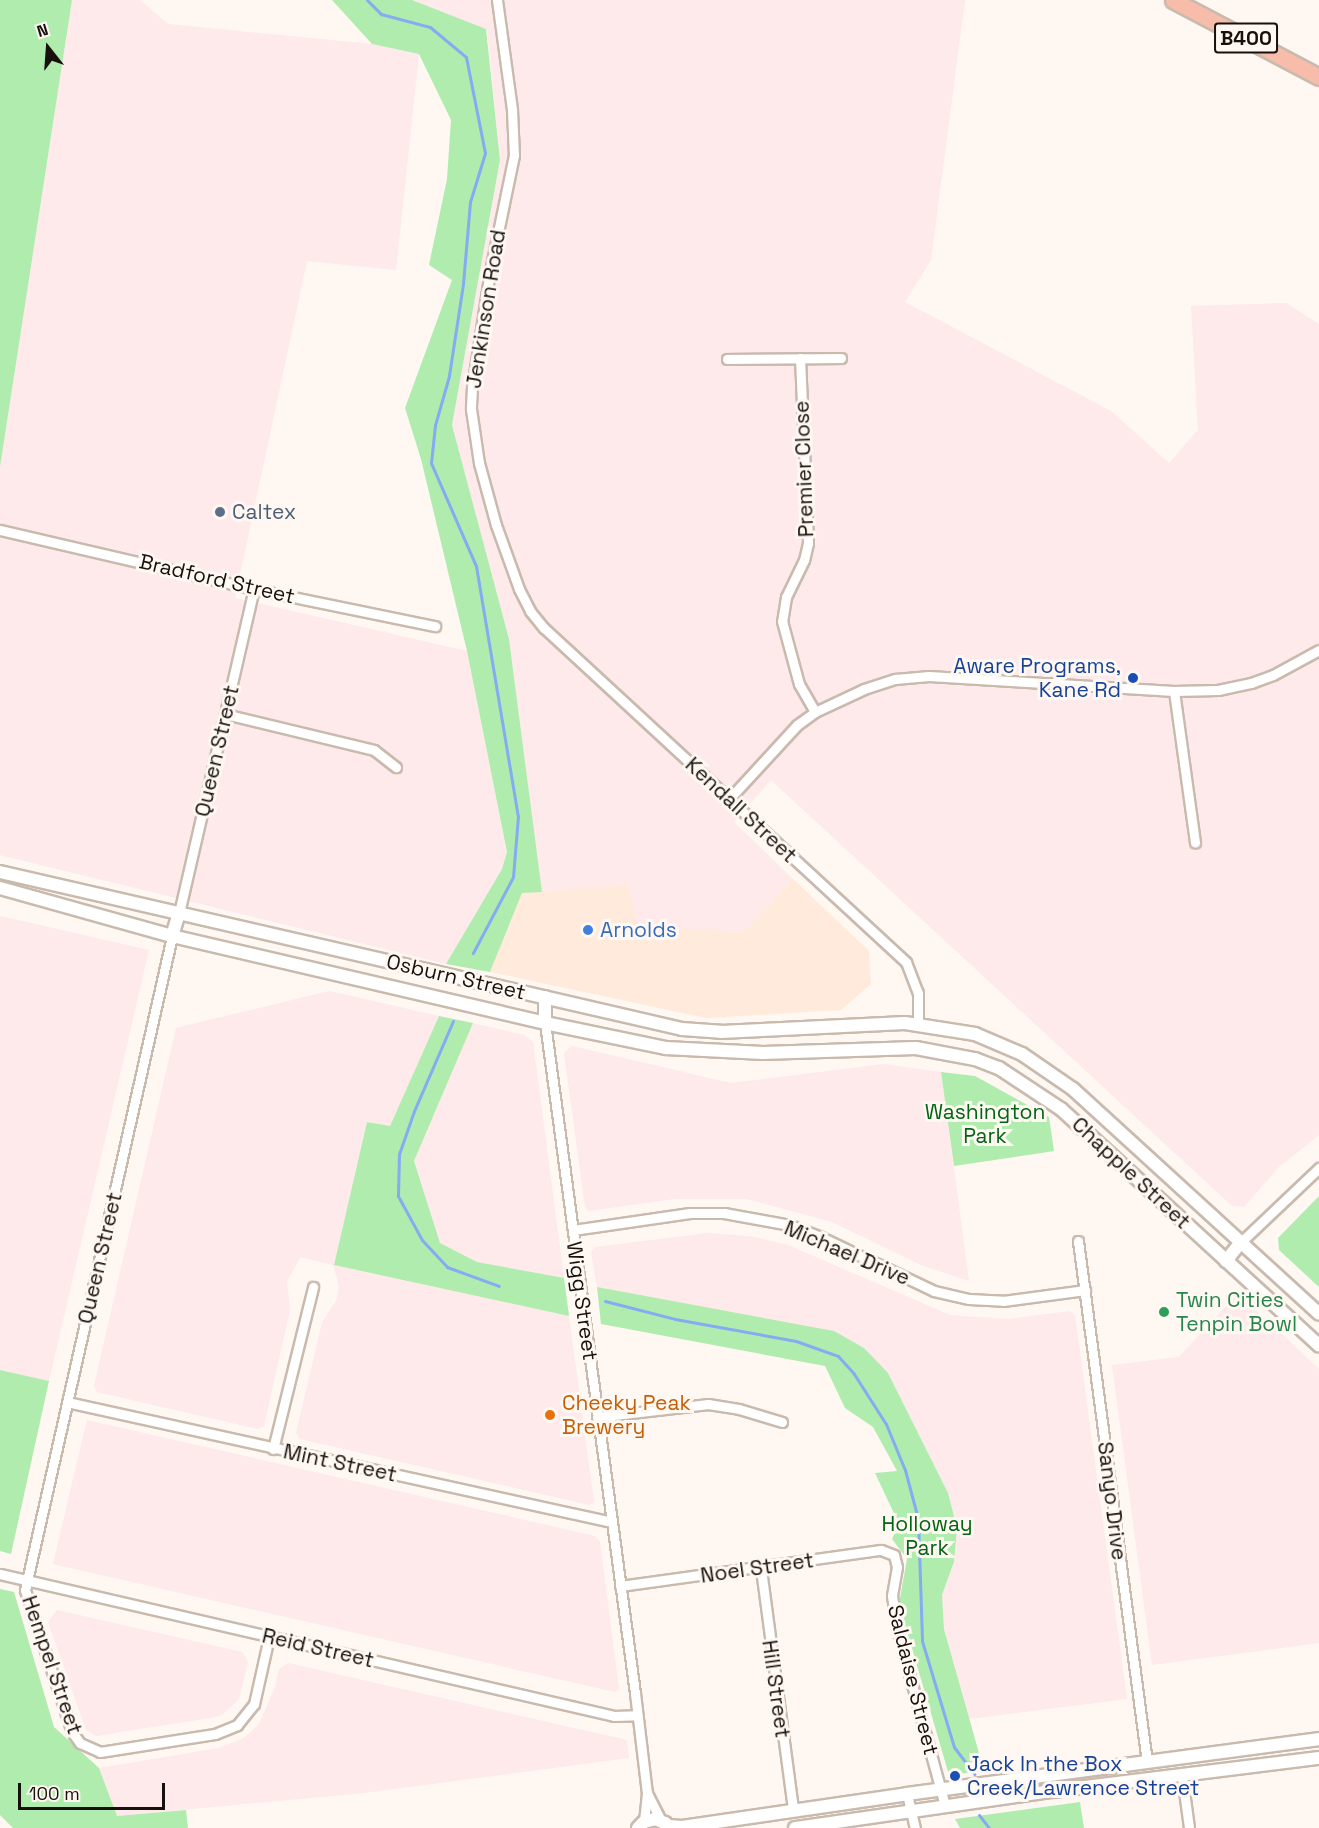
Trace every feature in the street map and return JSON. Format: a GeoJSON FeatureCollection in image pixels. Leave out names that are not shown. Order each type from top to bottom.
{"type":"FeatureCollection","features":[{"type":"Feature","properties":{"kind":"main road","name":"B400"},"geometry":{"type":"LineString","coordinates":[[1173,0],[1319,77]]}},
{"type":"Feature","properties":{"kind":"street","name":"Jenkinson Road"},"geometry":{"type":"LineString","coordinates":[[497,0],[512,110],[514,155],[490,271],[472,387],[471,409],[479,463],[496,525],[530,611]]}},
{"type":"Feature","properties":{"kind":"street"},"geometry":{"type":"LineString","coordinates":[[727,359],[842,357]]}},
{"type":"Feature","properties":{"kind":"street","name":"Premier Close"},"geometry":{"type":"LineString","coordinates":[[800,358],[808,543],[804,560],[786,597],[783,621],[799,684],[815,712]]}},
{"type":"Feature","properties":{"kind":"street","name":"Bradford Street"},"geometry":{"type":"LineString","coordinates":[[0,530],[254,589],[435,626]]}},
{"type":"Feature","properties":{"kind":"street","name":"Queen Street"},"geometry":{"type":"LineString","coordinates":[[178,913],[254,589]]}},
{"type":"Feature","properties":{"kind":"street","name":"Kendall Street"},"geometry":{"type":"LineString","coordinates":[[530,611],[544,628],[906,962],[918,993],[918,1024]]}},
{"type":"Feature","properties":{"kind":"street"},"geometry":{"type":"LineString","coordinates":[[729,799],[797,725],[815,712],[864,689],[896,679],[929,676],[1174,691],[1218,690],[1251,683],[1273,675],[1319,650]]}},
{"type":"Feature","properties":{"kind":"street"},"geometry":{"type":"LineString","coordinates":[[1174,691],[1194,843]]}},
{"type":"Feature","properties":{"kind":"street"},"geometry":{"type":"LineString","coordinates":[[225,714],[374,750],[396,767]]}},
{"type":"Feature","properties":{"kind":"street","name":"Osburn Street"},"geometry":{"type":"LineString","coordinates":[[0,872],[669,1026],[705,1032],[891,1022],[918,1024]]}},
{"type":"Feature","properties":{"kind":"street","name":"Osburn Street"},"geometry":{"type":"LineString","coordinates":[[0,888],[172,936],[545,1023],[666,1048],[722,1053],[916,1048]]}},
{"type":"Feature","properties":{"kind":"street"},"geometry":{"type":"LineString","coordinates":[[172,936],[178,913]]}},
{"type":"Feature","properties":{"kind":"street","name":"Queen Street"},"geometry":{"type":"LineString","coordinates":[[27,1581],[172,936]]}},
{"type":"Feature","properties":{"kind":"street"},"geometry":{"type":"LineString","coordinates":[[545,997],[545,1023]]}},
{"type":"Feature","properties":{"kind":"street","name":"Wigg Street"},"geometry":{"type":"LineString","coordinates":[[545,1023],[647,1793],[641,1825]]}},
{"type":"Feature","properties":{"kind":"street"},"geometry":{"type":"LineString","coordinates":[[916,1048],[918,1024]]}},
{"type":"Feature","properties":{"kind":"street","name":"Chapple Street"},"geometry":{"type":"LineString","coordinates":[[918,1024],[957,1030],[993,1040],[1046,1069],[1073,1089],[1319,1314]]}},
{"type":"Feature","properties":{"kind":"street","name":"Chapple Street"},"geometry":{"type":"LineString","coordinates":[[916,1048],[975,1059],[999,1068],[1027,1084],[1061,1109],[1319,1345]]}},
{"type":"Feature","properties":{"kind":"street"},"geometry":{"type":"LineString","coordinates":[[1226,1261],[1241,1242],[1319,1168]]}},
{"type":"Feature","properties":{"kind":"street","name":"Michael Drive"},"geometry":{"type":"LineString","coordinates":[[573,1230],[690,1213],[724,1213],[790,1225],[821,1237],[934,1291],[969,1299],[1003,1301],[1085,1290]]}},
{"type":"Feature","properties":{"kind":"street","name":"Sanyo Drive"},"geometry":{"type":"LineString","coordinates":[[1078,1240],[1146,1762]]}},
{"type":"Feature","properties":{"kind":"street"},"geometry":{"type":"LineString","coordinates":[[273,1449],[313,1287]]}},
{"type":"Feature","properties":{"kind":"street","name":"Mint Street"},"geometry":{"type":"LineString","coordinates":[[68,1402],[612,1522]]}},
{"type":"Feature","properties":{"kind":"street"},"geometry":{"type":"LineString","coordinates":[[597,1417],[708,1404],[739,1409],[782,1422]]}},
{"type":"Feature","properties":{"kind":"street","name":"Noel Street"},"geometry":{"type":"LineString","coordinates":[[620,1586],[761,1569],[881,1550],[894,1555]]}},
{"type":"Feature","properties":{"kind":"street","name":"Saldaise Street"},"geometry":{"type":"LineString","coordinates":[[894,1555],[897,1567],[892,1596],[897,1629],[945,1806]]}},
{"type":"Feature","properties":{"kind":"street","name":"Hill Street"},"geometry":{"type":"LineString","coordinates":[[761,1569],[793,1810]]}},
{"type":"Feature","properties":{"kind":"street","name":"Reid Street"},"geometry":{"type":"LineString","coordinates":[[0,1574],[614,1716],[637,1715]]}},
{"type":"Feature","properties":{"kind":"street","name":"Hempel Street"},"geometry":{"type":"LineString","coordinates":[[27,1581],[25,1590],[72,1732],[80,1743],[100,1752],[215,1734],[237,1725],[254,1704],[269,1637]]}},
{"type":"Feature","properties":{"kind":"street"},"geometry":{"type":"LineString","coordinates":[[641,1825],[682,1827],[907,1794],[1319,1739]]}},
{"type":"Feature","properties":{"kind":"street"},"geometry":{"type":"LineString","coordinates":[[1180,1758],[1189,1828]]}},
{"type":"Feature","properties":{"kind":"street"},"geometry":{"type":"LineString","coordinates":[[795,1828],[945,1806],[1319,1758]]}},
{"type":"Feature","properties":{"kind":"street"},"geometry":{"type":"LineString","coordinates":[[1146,1762],[1148,1779]]}},
{"type":"Feature","properties":{"kind":"street","name":"Wigg Street"},"geometry":{"type":"LineString","coordinates":[[647,1793],[667,1825]]}},
{"type":"Feature","properties":{"kind":"street"},"geometry":{"type":"LineString","coordinates":[[907,1794],[915,1828]]}},
{"type":"Feature","properties":{"kind":"shaded area"},"geometry":{"type":"Polygon","coordinates":[[[72,0],[140,0],[168,24],[372,44],[419,54],[396,270],[307,261],[235,598],[467,651],[507,852],[502,869],[446,964],[0,855],[0,467],[72,0]]]}},
{"type":"Feature","properties":{"kind":"shaded area"},"geometry":{"type":"Polygon","coordinates":[[[412,0],[965,0],[931,260],[905,302],[1111,411],[1169,463],[1198,430],[1191,306],[1286,303],[1319,324],[1319,1135],[1279,1167],[1244,1207],[1232,1206],[771,780],[734,822],[792,878],[744,932],[638,926],[628,884],[542,892],[509,639],[452,425],[500,160],[487,30],[412,0]]]}},
{"type":"Feature","properties":{"kind":"shaded area"},"geometry":{"type":"Polygon","coordinates":[[[792,878],[869,951],[871,984],[841,1010],[706,1018],[490,972],[522,893],[628,884],[744,932],[792,878]]]}},
{"type":"Feature","properties":{"kind":"shaded area"},"geometry":{"type":"Polygon","coordinates":[[[0,916],[149,950],[49,1381],[0,1370],[0,916]]]}},
{"type":"Feature","properties":{"kind":"shaded area"},"geometry":{"type":"Polygon","coordinates":[[[329,991],[439,1016],[390,1126],[367,1122],[334,1265],[569,1316],[594,1502],[590,1505],[300,1439],[296,1433],[322,1323],[337,1299],[339,1286],[333,1265],[301,1257],[287,1281],[290,1310],[264,1426],[258,1429],[97,1392],[94,1386],[176,1028],[329,991]]]}},
{"type":"Feature","properties":{"kind":"shaded area"},"geometry":{"type":"Polygon","coordinates":[[[473,1023],[524,1035],[533,1042],[564,1278],[477,1262],[440,1243],[414,1161],[473,1023]]]}},
{"type":"Feature","properties":{"kind":"shaded area"},"geometry":{"type":"Polygon","coordinates":[[[572,1046],[731,1083],[883,1064],[941,1072],[969,1281],[921,1265],[832,1222],[747,1199],[674,1199],[589,1211],[585,1207],[564,1053],[572,1046]]]}},
{"type":"Feature","properties":{"kind":"shaded area"},"geometry":{"type":"Polygon","coordinates":[[[708,1233],[750,1236],[788,1245],[950,1315],[1009,1319],[1070,1311],[1075,1315],[1127,1699],[969,1719],[944,1629],[942,1595],[954,1563],[957,1528],[948,1493],[888,1373],[746,1316],[597,1287],[591,1252],[595,1247],[708,1233]]]}},
{"type":"Feature","properties":{"kind":"shaded area"},"geometry":{"type":"Polygon","coordinates":[[[1238,1293],[1319,1369],[1319,1643],[1152,1665],[1112,1365],[1179,1357],[1238,1293]]]}},
{"type":"Feature","properties":{"kind":"shaded area"},"geometry":{"type":"Polygon","coordinates":[[[87,1420],[595,1536],[600,1542],[619,1689],[615,1692],[53,1564],[87,1420]]]}},
{"type":"Feature","properties":{"kind":"shaded area"},"geometry":{"type":"Polygon","coordinates":[[[57,1610],[242,1652],[248,1662],[239,1699],[223,1714],[216,1717],[96,1736],[86,1730],[48,1622],[57,1610]]]}},
{"type":"Feature","properties":{"kind":"shaded area"},"geometry":{"type":"Polygon","coordinates":[[[288,1663],[627,1740],[629,1758],[364,1793],[117,1816],[99,1768],[219,1748],[244,1738],[259,1724],[275,1687],[279,1669],[288,1663]]]}},
{"type":"Feature","properties":{"kind":"green space"},"geometry":{"type":"Polygon","coordinates":[[[0,0],[72,0],[0,467],[0,0]]]}},
{"type":"Feature","properties":{"kind":"green space"},"geometry":{"type":"Polygon","coordinates":[[[332,0],[412,0],[486,29],[500,160],[452,425],[509,639],[542,892],[522,893],[490,972],[446,964],[502,869],[507,852],[467,651],[421,459],[405,408],[452,280],[429,265],[447,179],[451,120],[419,54],[372,44],[332,0]]]}},
{"type":"Feature","properties":{"kind":"green space"},"geometry":{"type":"Polygon","coordinates":[[[439,1016],[473,1023],[414,1161],[440,1243],[477,1262],[564,1278],[569,1316],[334,1265],[367,1122],[390,1126],[439,1016]]]}},
{"type":"Feature","properties":{"kind":"green space","name":"Washington Park"},"geometry":{"type":"Polygon","coordinates":[[[941,1072],[975,1076],[1049,1117],[1054,1151],[954,1166],[941,1072]]]}},
{"type":"Feature","properties":{"kind":"green space"},"geometry":{"type":"Polygon","coordinates":[[[1319,1196],[1319,1287],[1279,1250],[1278,1238],[1319,1196]]]}},
{"type":"Feature","properties":{"kind":"green space","name":"Holloway Park"},"geometry":{"type":"Polygon","coordinates":[[[597,1287],[834,1331],[864,1348],[888,1373],[948,1493],[957,1528],[954,1562],[942,1595],[944,1629],[984,1771],[949,1775],[899,1604],[907,1559],[892,1539],[899,1524],[875,1473],[897,1471],[873,1427],[845,1408],[825,1366],[601,1324],[597,1287]]]}},
{"type":"Feature","properties":{"kind":"green space"},"geometry":{"type":"Polygon","coordinates":[[[0,1370],[49,1381],[11,1554],[0,1551],[0,1370]]]}},
{"type":"Feature","properties":{"kind":"green space"},"geometry":{"type":"Polygon","coordinates":[[[0,1589],[14,1592],[54,1727],[99,1768],[117,1816],[186,1810],[188,1828],[13,1828],[0,1815],[0,1589]]]}},
{"type":"Feature","properties":{"kind":"green space"},"geometry":{"type":"Polygon","coordinates":[[[1080,1802],[1084,1828],[960,1828],[955,1819],[1080,1802]]]}},
{"type":"Feature","properties":{"kind":"waterway"},"geometry":{"type":"LineString","coordinates":[[367,0],[381,14],[430,27],[466,57],[485,153],[470,202],[463,284],[449,376],[435,425],[431,463],[476,566],[518,816],[513,877],[473,953]]}},
{"type":"Feature","properties":{"kind":"waterway"},"geometry":{"type":"LineString","coordinates":[[453,1021],[414,1111],[399,1154],[398,1196],[422,1240],[447,1267],[499,1286]]}},
{"type":"Feature","properties":{"kind":"waterway"},"geometry":{"type":"LineString","coordinates":[[605,1301],[675,1319],[796,1341],[838,1356],[854,1374],[886,1424],[905,1470],[918,1519],[922,1641],[954,1747],[974,1774]]}},
{"type":"Feature","properties":{"kind":"waterway"},"geometry":{"type":"LineString","coordinates":[[979,1815],[989,1828]]}},
{"type":"Feature","properties":{"kind":"place","name":"Caltex"},"geometry":{"type":"Point","coordinates":[220,512]}},
{"type":"Feature","properties":{"kind":"place","name":"Aware Programs, Kane Rd"},"geometry":{"type":"Point","coordinates":[1133,678]}},
{"type":"Feature","properties":{"kind":"place","name":"Arnolds"},"geometry":{"type":"Point","coordinates":[588,930]}},
{"type":"Feature","properties":{"kind":"place","name":"Twin Cities Tenpin Bowl"},"geometry":{"type":"Point","coordinates":[1164,1312]}},
{"type":"Feature","properties":{"kind":"place","name":"Cheeky Peak Brewery"},"geometry":{"type":"Point","coordinates":[550,1415]}},
{"type":"Feature","properties":{"kind":"place","name":"Jack In the Box Creek/Lawrence Street"},"geometry":{"type":"Point","coordinates":[955,1776]}}]}
